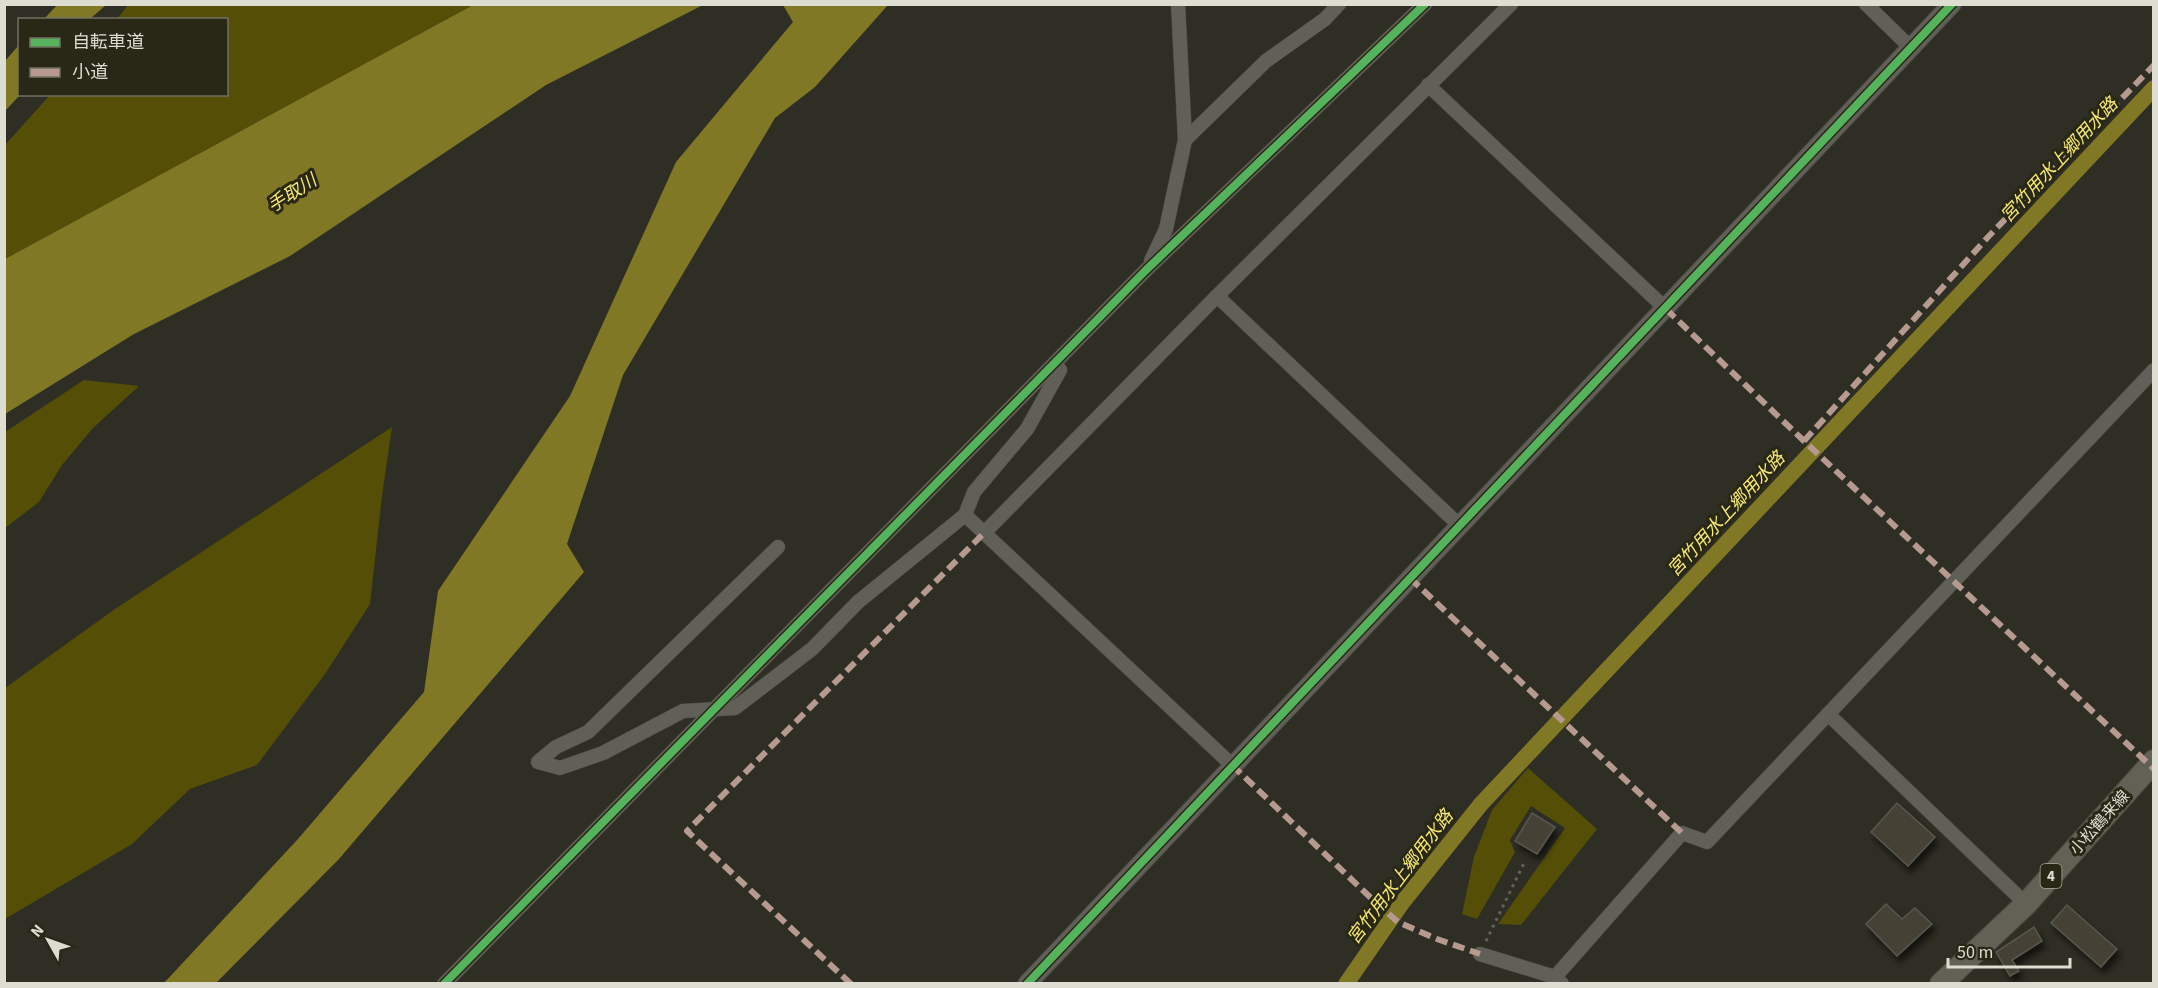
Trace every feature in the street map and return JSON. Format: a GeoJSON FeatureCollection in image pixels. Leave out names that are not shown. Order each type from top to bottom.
{"type":"FeatureCollection","features":[{"type":"Feature","properties":{"kind":"main road","name":"小松鶴来線"},"geometry":{"type":"LineString","coordinates":[[1941,984],[2026,904],[2154,761]]}},
{"type":"Feature","properties":{"kind":"street"},"geometry":{"type":"LineString","coordinates":[[1146,270],[1166,229],[1185,140],[1178,4]]}},
{"type":"Feature","properties":{"kind":"street"},"geometry":{"type":"LineString","coordinates":[[1185,140],[1266,62],[1325,19],[1340,4]]}},
{"type":"Feature","properties":{"kind":"street"},"geometry":{"type":"LineString","coordinates":[[444,984],[1146,270],[1425,4]]}},
{"type":"Feature","properties":{"kind":"street"},"geometry":{"type":"LineString","coordinates":[[984,533],[1217,296],[1511,4]]}},
{"type":"Feature","properties":{"kind":"street"},"geometry":{"type":"LineString","coordinates":[[1866,4],[1911,48]]}},
{"type":"Feature","properties":{"kind":"street"},"geometry":{"type":"LineString","coordinates":[[1027,984],[1952,4]]}},
{"type":"Feature","properties":{"kind":"street"},"geometry":{"type":"LineString","coordinates":[[1428,85],[1666,309]]}},
{"type":"Feature","properties":{"kind":"street"},"geometry":{"type":"LineString","coordinates":[[1217,296],[1460,526]]}},
{"type":"Feature","properties":{"kind":"street"},"geometry":{"type":"LineString","coordinates":[[778,547],[588,732],[556,747],[538,762],[560,768],[603,753],[682,711],[735,708],[812,649],[858,602],[965,515],[974,492],[1028,429],[1060,370],[1055,363]]}},
{"type":"Feature","properties":{"kind":"street"},"geometry":{"type":"LineString","coordinates":[[1480,954],[1558,980],[1682,832],[1707,842],[2154,370]]}},
{"type":"Feature","properties":{"kind":"street"},"geometry":{"type":"LineString","coordinates":[[965,515],[1232,765]]}},
{"type":"Feature","properties":{"kind":"street"},"geometry":{"type":"LineString","coordinates":[[1828,714],[2026,904]]}},
{"type":"Feature","properties":{"kind":"path"},"geometry":{"type":"LineString","coordinates":[[1480,954],[1525,861]]}},
{"type":"Feature","properties":{"kind":"shaded area"},"geometry":{"type":"Polygon","coordinates":[[[128,5],[473,5],[5,259],[5,145],[49,96],[228,96],[228,18],[118,18],[128,5]]]}},
{"type":"Feature","properties":{"kind":"shaded area"},"geometry":{"type":"Polygon","coordinates":[[[84,380],[139,386],[93,428],[62,465],[39,502],[5,528],[5,432],[84,380]]]}},
{"type":"Feature","properties":{"kind":"shaded area"},"geometry":{"type":"Polygon","coordinates":[[[392,427],[370,604],[325,674],[257,765],[190,789],[132,844],[5,919],[5,688],[115,609],[392,427]]]}},
{"type":"Feature","properties":{"kind":"shaded area"},"geometry":{"type":"Polygon","coordinates":[[[1528,768],[1597,829],[1521,925],[1498,924],[1565,828],[1531,806],[1510,840],[1515,852],[1477,919],[1462,914],[1474,857],[1492,810],[1528,768]]]}},
{"type":"Feature","properties":{"kind":"water"},"geometry":{"type":"Polygon","coordinates":[[[58,4],[106,4],[91,18],[45,18],[58,4]]]}},
{"type":"Feature","properties":{"kind":"water","name":"手取川"},"geometry":{"type":"Polygon","coordinates":[[[473,5],[703,5],[546,85],[290,256],[134,334],[5,414],[5,259],[473,5]]]}},
{"type":"Feature","properties":{"kind":"water"},"geometry":{"type":"Polygon","coordinates":[[[783,5],[888,5],[815,87],[775,118],[623,375],[567,544],[584,572],[339,859],[216,983],[164,983],[298,839],[424,692],[438,591],[570,396],[676,162],[793,22],[783,5]]]}},
{"type":"Feature","properties":{"kind":"water"},"geometry":{"type":"Polygon","coordinates":[[[18,46],[19,96],[5,111],[5,61],[18,46]]]}},
{"type":"Feature","properties":{"kind":"building"},"geometry":{"type":"Polygon","coordinates":[[[1897,803],[1935,837],[1908,866],[1871,832],[1897,803]]]}},
{"type":"Feature","properties":{"kind":"building"},"geometry":{"type":"Polygon","coordinates":[[[1532,813],[1555,827],[1537,854],[1515,841],[1532,813]]]}},
{"type":"Feature","properties":{"kind":"building"},"geometry":{"type":"Polygon","coordinates":[[[1886,904],[1902,919],[1915,908],[1932,924],[1897,956],[1866,924],[1886,904]]]}},
{"type":"Feature","properties":{"kind":"building"},"geometry":{"type":"Polygon","coordinates":[[[2067,905],[2117,949],[2101,967],[2051,923],[2067,905]]]}},
{"type":"Feature","properties":{"kind":"building"},"geometry":{"type":"Polygon","coordinates":[[[2034,927],[2042,941],[2012,960],[2019,971],[2010,976],[1996,952],[2034,927]]]}},
{"type":"Feature","properties":{"kind":"waterway","name":"宮竹用水上郷用水路"},"geometry":{"type":"LineString","coordinates":[[1346,984],[1402,903],[1481,804],[2154,88]]}},
{"type":"Feature","properties":{"kind":"marked path"},"geometry":{"type":"LineString","coordinates":[[1804,441],[1988,237],[2154,65]]}},
{"type":"Feature","properties":{"kind":"marked path"},"geometry":{"type":"LineString","coordinates":[[1666,309],[2154,769]]}},
{"type":"Feature","properties":{"kind":"marked path"},"geometry":{"type":"LineString","coordinates":[[851,984],[687,831],[984,533]]}},
{"type":"Feature","properties":{"kind":"marked path"},"geometry":{"type":"LineString","coordinates":[[1410,578],[1682,833]]}},
{"type":"Feature","properties":{"kind":"marked path"},"geometry":{"type":"LineString","coordinates":[[1232,765],[1398,922],[1480,954]]}},
{"type":"Feature","properties":{"kind":"cycle path"},"geometry":{"type":"LineString","coordinates":[[444,984],[1146,270],[1425,4]]}},
{"type":"Feature","properties":{"kind":"cycle path"},"geometry":{"type":"LineString","coordinates":[[1027,984],[1952,4]]}}]}
